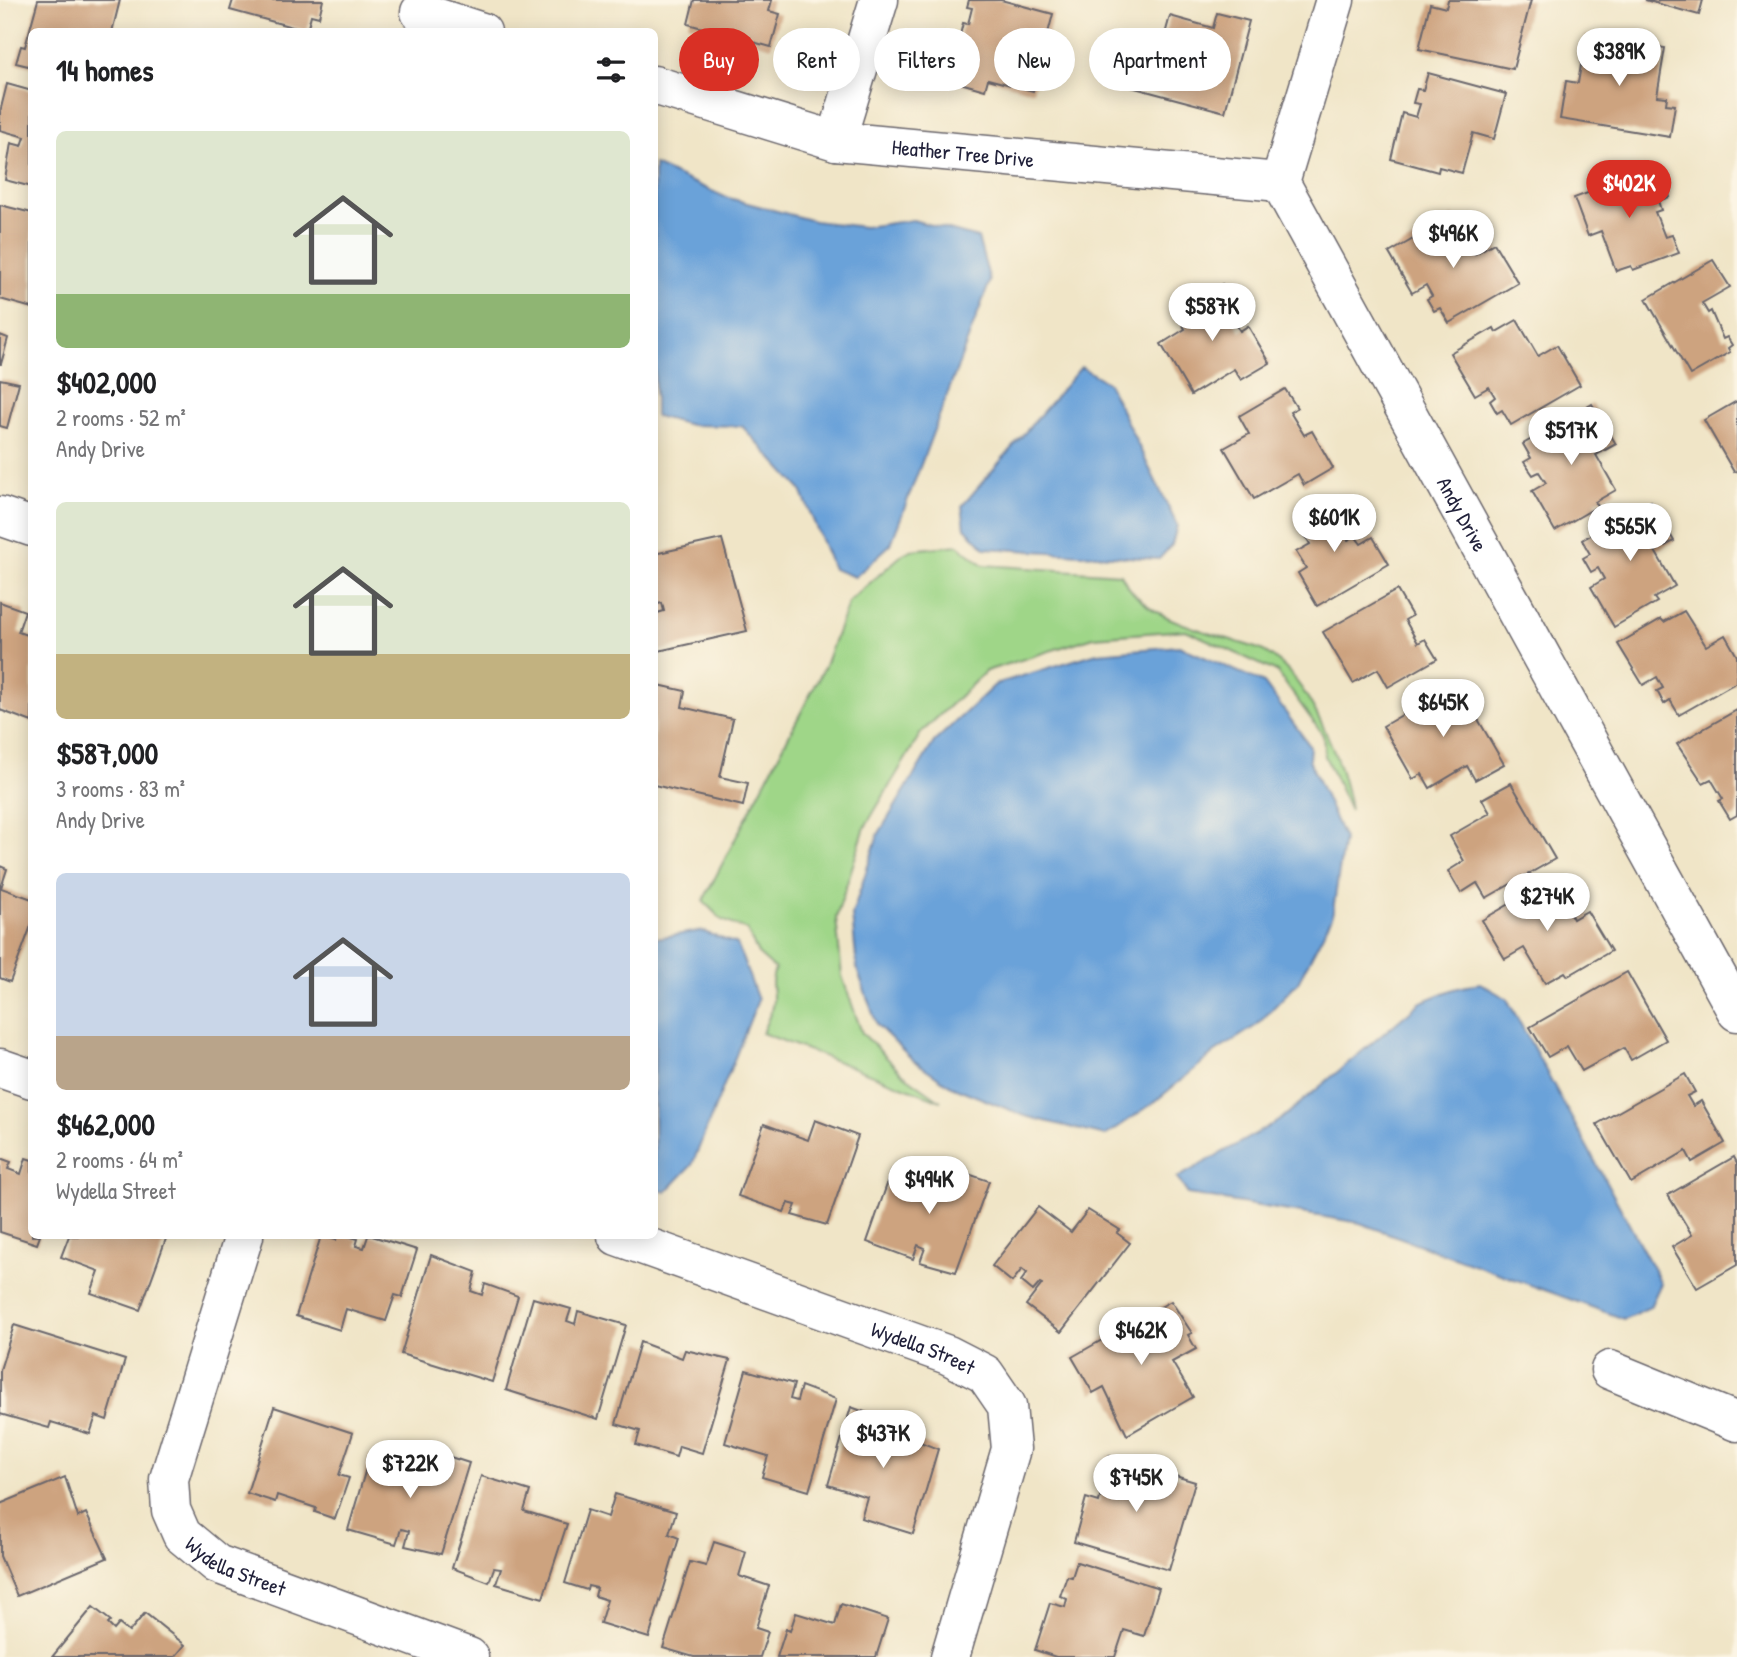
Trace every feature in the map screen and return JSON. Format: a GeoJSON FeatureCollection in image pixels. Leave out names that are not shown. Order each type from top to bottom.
{"type":"FeatureCollection","features":[{"type":"Feature","properties":{"kind":"street"},"geometry":{"type":"LineString","coordinates":[[836,141],[878,0]]}},
{"type":"Feature","properties":{"kind":"street"},"geometry":{"type":"LineString","coordinates":[[1280,182],[1335,0]]}},
{"type":"Feature","properties":{"kind":"street"},"geometry":{"type":"LineString","coordinates":[[419,15],[467,28]]}},
{"type":"Feature","properties":{"kind":"street","name":"Heather Tree Drive"},"geometry":{"type":"LineString","coordinates":[[658,86],[836,141],[1280,182]]}},
{"type":"Feature","properties":{"kind":"street","name":"Andy Drive"},"geometry":{"type":"LineString","coordinates":[[1280,182],[1737,1012]]}},
{"type":"Feature","properties":{"kind":"street"},"geometry":{"type":"LineString","coordinates":[[0,516],[28,526]]}},
{"type":"Feature","properties":{"kind":"street"},"geometry":{"type":"LineString","coordinates":[[0,1068],[28,1078]]}},
{"type":"Feature","properties":{"kind":"street","name":"Wydella Street"},"geometry":{"type":"LineString","coordinates":[[243,1239],[169,1479],[171,1510],[182,1535],[217,1564],[469,1657]]}},
{"type":"Feature","properties":{"kind":"street","name":"Wydella Street"},"geometry":{"type":"LineString","coordinates":[[625,1239],[947,1355],[985,1374],[1007,1406],[1011,1449],[950,1657]]}},
{"type":"Feature","properties":{"kind":"street"},"geometry":{"type":"LineString","coordinates":[[1610,1370],[1737,1422]]}},
{"type":"Feature","properties":{"kind":"green space"},"geometry":{"type":"Polygon","coordinates":[[[958,545],[983,565],[1121,574],[1141,601],[1155,611],[1187,626],[1267,653],[1297,682],[1322,724],[1340,770],[1350,811],[1325,756],[1323,735],[1277,672],[1186,630],[1094,637],[986,671],[921,733],[865,827],[836,918],[842,976],[862,1033],[903,1074],[941,1101],[762,1033],[772,1007],[775,969],[758,954],[747,930],[722,920],[703,901],[824,668],[849,601],[903,554],[911,550],[958,545]]]}},
{"type":"Feature","properties":{"kind":"water"},"geometry":{"type":"Polygon","coordinates":[[[658,167],[725,197],[814,221],[864,227],[913,220],[978,238],[990,281],[891,544],[855,577],[833,569],[801,490],[742,426],[690,425],[658,417],[658,167]]]}},
{"type":"Feature","properties":{"kind":"water"},"geometry":{"type":"Polygon","coordinates":[[[1081,367],[1108,383],[1177,525],[1172,545],[1159,559],[985,548],[965,528],[962,506],[1081,367]]]}},
{"type":"Feature","properties":{"kind":"water"},"geometry":{"type":"Polygon","coordinates":[[[1179,646],[1264,683],[1310,746],[1309,760],[1344,839],[1332,917],[1298,982],[1257,1025],[1214,1053],[1152,1104],[1105,1136],[1025,1116],[951,1086],[913,1060],[877,1025],[857,969],[852,915],[878,835],[934,742],[996,684],[1097,653],[1179,646]]]}},
{"type":"Feature","properties":{"kind":"water"},"geometry":{"type":"Polygon","coordinates":[[[701,931],[737,944],[758,1000],[692,1165],[666,1192],[658,1190],[658,938],[701,931]]]}},
{"type":"Feature","properties":{"kind":"water"},"geometry":{"type":"Polygon","coordinates":[[[1480,983],[1507,999],[1661,1283],[1650,1307],[1624,1319],[1360,1223],[1188,1194],[1177,1178],[1280,1120],[1421,1002],[1454,989],[1480,983]]]}},
{"type":"Feature","properties":{"kind":"building"},"geometry":{"type":"Polygon","coordinates":[[[38,0],[120,0],[113,28],[30,28],[38,0]]]}},
{"type":"Feature","properties":{"kind":"building"},"geometry":{"type":"Polygon","coordinates":[[[233,0],[323,0],[319,17],[311,15],[308,28],[296,28],[230,10],[233,0]]]}},
{"type":"Feature","properties":{"kind":"building"},"geometry":{"type":"Polygon","coordinates":[[[694,0],[772,0],[769,11],[780,14],[776,28],[773,28],[771,47],[759,44],[759,28],[702,28],[688,24],[694,0]]]}},
{"type":"Feature","properties":{"kind":"building"},"geometry":{"type":"Polygon","coordinates":[[[969,0],[1001,0],[1053,14],[1049,28],[994,28],[994,81],[988,79],[985,90],[980,89],[980,28],[962,28],[963,23],[968,24],[972,8],[967,7],[969,0]]]}},
{"type":"Feature","properties":{"kind":"building"},"geometry":{"type":"Polygon","coordinates":[[[1448,0],[1531,0],[1513,69],[1419,49],[1430,4],[1446,8],[1448,0]]]}},
{"type":"Feature","properties":{"kind":"building"},"geometry":{"type":"Polygon","coordinates":[[[1645,0],[1703,0],[1699,15],[1645,0]]]}},
{"type":"Feature","properties":{"kind":"building"},"geometry":{"type":"Polygon","coordinates":[[[1217,13],[1249,21],[1231,89],[1231,28],[1213,28],[1217,13]]]}},
{"type":"Feature","properties":{"kind":"building"},"geometry":{"type":"Polygon","coordinates":[[[1170,16],[1213,28],[1167,28],[1170,16]]]}},
{"type":"Feature","properties":{"kind":"building"},"geometry":{"type":"Polygon","coordinates":[[[28,36],[28,66],[16,63],[21,46],[25,47],[28,36]]]}},
{"type":"Feature","properties":{"kind":"building"},"geometry":{"type":"Polygon","coordinates":[[[1586,36],[1665,48],[1657,96],[1667,97],[1666,104],[1675,105],[1670,137],[1560,119],[1566,81],[1578,83],[1586,36]]]}},
{"type":"Feature","properties":{"kind":"building"},"geometry":{"type":"Polygon","coordinates":[[[1428,73],[1506,94],[1494,139],[1473,133],[1462,173],[1439,167],[1438,172],[1391,159],[1402,113],[1416,117],[1420,104],[1413,103],[1417,89],[1423,90],[1428,73]]]}},
{"type":"Feature","properties":{"kind":"building"},"geometry":{"type":"Polygon","coordinates":[[[7,84],[28,90],[28,186],[5,180],[11,143],[22,146],[25,137],[0,130],[0,112],[7,84]]]}},
{"type":"Feature","properties":{"kind":"building"},"geometry":{"type":"Polygon","coordinates":[[[1146,91],[1231,91],[1225,112],[1146,91]]]}},
{"type":"Feature","properties":{"kind":"building"},"geometry":{"type":"Polygon","coordinates":[[[1658,167],[1670,197],[1658,201],[1661,210],[1655,212],[1665,237],[1672,235],[1679,253],[1633,270],[1631,266],[1616,271],[1601,231],[1588,236],[1574,198],[1658,167]]]}},
{"type":"Feature","properties":{"kind":"building"},"geometry":{"type":"Polygon","coordinates":[[[0,205],[28,212],[28,307],[0,299],[0,205]]]}},
{"type":"Feature","properties":{"kind":"building"},"geometry":{"type":"Polygon","coordinates":[[[1453,216],[1475,254],[1494,243],[1518,283],[1449,323],[1440,308],[1434,311],[1427,299],[1432,296],[1426,285],[1412,293],[1389,253],[1453,216]]]}},
{"type":"Feature","properties":{"kind":"building"},"geometry":{"type":"Polygon","coordinates":[[[1713,260],[1730,287],[1702,303],[1708,313],[1711,311],[1723,339],[1727,337],[1732,345],[1728,348],[1730,352],[1690,375],[1646,299],[1713,260]]]}},
{"type":"Feature","properties":{"kind":"building"},"geometry":{"type":"Polygon","coordinates":[[[1222,284],[1233,303],[1226,307],[1240,331],[1248,326],[1270,363],[1241,380],[1234,369],[1191,395],[1161,344],[1185,329],[1175,311],[1222,284]]]}},
{"type":"Feature","properties":{"kind":"building"},"geometry":{"type":"Polygon","coordinates":[[[1517,320],[1538,356],[1557,345],[1580,385],[1511,425],[1502,410],[1497,413],[1490,401],[1495,397],[1489,387],[1475,395],[1450,353],[1494,328],[1496,332],[1517,320]]]}},
{"type":"Feature","properties":{"kind":"building"},"geometry":{"type":"Polygon","coordinates":[[[0,335],[8,338],[1,364],[0,364],[0,335]]]}},
{"type":"Feature","properties":{"kind":"building"},"geometry":{"type":"Polygon","coordinates":[[[0,379],[19,383],[7,428],[0,426],[0,379]]]}},
{"type":"Feature","properties":{"kind":"building"},"geometry":{"type":"Polygon","coordinates":[[[1285,389],[1297,408],[1290,412],[1304,435],[1312,431],[1333,468],[1304,485],[1298,474],[1254,499],[1224,448],[1249,434],[1239,416],[1285,389]]]}},
{"type":"Feature","properties":{"kind":"building"},"geometry":{"type":"Polygon","coordinates":[[[1737,401],[1737,471],[1734,472],[1704,420],[1737,401]]]}},
{"type":"Feature","properties":{"kind":"building"},"geometry":{"type":"Polygon","coordinates":[[[1592,404],[1616,444],[1596,455],[1616,490],[1595,502],[1598,506],[1555,531],[1532,491],[1546,483],[1539,472],[1533,475],[1524,462],[1531,458],[1523,444],[1592,404]]]}},
{"type":"Feature","properties":{"kind":"building"},"geometry":{"type":"Polygon","coordinates":[[[1336,496],[1346,514],[1337,519],[1348,540],[1355,536],[1361,544],[1373,537],[1389,564],[1317,606],[1298,573],[1306,568],[1296,552],[1310,544],[1296,519],[1336,496]]]}},
{"type":"Feature","properties":{"kind":"building"},"geometry":{"type":"Polygon","coordinates":[[[1651,501],[1674,541],[1655,551],[1675,586],[1654,598],[1657,602],[1614,627],[1591,587],[1604,579],[1598,568],[1591,572],[1583,558],[1590,554],[1582,540],[1651,501]]]}},
{"type":"Feature","properties":{"kind":"building"},"geometry":{"type":"Polygon","coordinates":[[[722,539],[747,631],[658,651],[658,613],[664,611],[662,603],[658,604],[658,553],[722,539]]]}},
{"type":"Feature","properties":{"kind":"building"},"geometry":{"type":"Polygon","coordinates":[[[1397,590],[1412,616],[1405,620],[1418,643],[1425,639],[1437,659],[1388,687],[1378,669],[1353,683],[1323,632],[1397,590]]]}},
{"type":"Feature","properties":{"kind":"building"},"geometry":{"type":"Polygon","coordinates":[[[0,602],[25,611],[18,632],[28,636],[28,720],[0,710],[0,602]]]}},
{"type":"Feature","properties":{"kind":"building"},"geometry":{"type":"Polygon","coordinates":[[[1684,611],[1706,646],[1725,635],[1737,656],[1737,682],[1679,715],[1670,700],[1664,704],[1657,691],[1663,688],[1657,677],[1643,685],[1618,644],[1661,619],[1664,622],[1684,611]]]}},
{"type":"Feature","properties":{"kind":"building"},"geometry":{"type":"Polygon","coordinates":[[[1457,683],[1504,764],[1475,780],[1467,766],[1430,788],[1422,774],[1413,779],[1383,726],[1457,683]]]}},
{"type":"Feature","properties":{"kind":"building"},"geometry":{"type":"Polygon","coordinates":[[[658,685],[685,691],[682,707],[733,719],[720,777],[748,783],[743,806],[658,786],[658,685]]]}},
{"type":"Feature","properties":{"kind":"building"},"geometry":{"type":"Polygon","coordinates":[[[1737,710],[1737,815],[1730,819],[1719,801],[1723,799],[1711,779],[1703,783],[1677,744],[1737,710]]]}},
{"type":"Feature","properties":{"kind":"building"},"geometry":{"type":"Polygon","coordinates":[[[1511,783],[1555,859],[1486,898],[1477,883],[1461,893],[1448,871],[1464,861],[1450,836],[1490,813],[1482,799],[1511,783]]]}},
{"type":"Feature","properties":{"kind":"building"},"geometry":{"type":"Polygon","coordinates":[[[0,866],[7,869],[1,888],[28,898],[28,934],[10,982],[0,978],[0,866]]]}},
{"type":"Feature","properties":{"kind":"building"},"geometry":{"type":"Polygon","coordinates":[[[1551,880],[1560,896],[1565,892],[1572,903],[1566,906],[1573,919],[1587,911],[1611,951],[1568,976],[1565,972],[1545,983],[1524,948],[1505,959],[1482,920],[1551,880]]]}},
{"type":"Feature","properties":{"kind":"building"},"geometry":{"type":"Polygon","coordinates":[[[1627,972],[1666,1040],[1631,1060],[1624,1048],[1582,1071],[1567,1046],[1548,1057],[1530,1027],[1627,972]]]}},
{"type":"Feature","properties":{"kind":"building"},"geometry":{"type":"Polygon","coordinates":[[[1685,1074],[1695,1092],[1687,1096],[1693,1106],[1701,1101],[1725,1143],[1692,1162],[1686,1151],[1631,1183],[1597,1124],[1685,1074]]]}},
{"type":"Feature","properties":{"kind":"building"},"geometry":{"type":"Polygon","coordinates":[[[815,1120],[858,1136],[827,1225],[792,1215],[796,1205],[788,1203],[784,1212],[738,1196],[764,1124],[808,1140],[815,1120]]]}},
{"type":"Feature","properties":{"kind":"building"},"geometry":{"type":"Polygon","coordinates":[[[1734,1157],[1737,1163],[1737,1265],[1697,1288],[1672,1247],[1692,1235],[1668,1195],[1734,1157]]]}},
{"type":"Feature","properties":{"kind":"building"},"geometry":{"type":"Polygon","coordinates":[[[0,1158],[11,1162],[8,1169],[21,1174],[28,1159],[28,1239],[39,1239],[37,1244],[0,1232],[0,1158]]]}},
{"type":"Feature","properties":{"kind":"building"},"geometry":{"type":"Polygon","coordinates":[[[942,1165],[989,1181],[956,1272],[920,1262],[925,1248],[918,1245],[913,1259],[867,1242],[892,1170],[935,1186],[942,1165]]]}},
{"type":"Feature","properties":{"kind":"building"},"geometry":{"type":"Polygon","coordinates":[[[1038,1207],[1071,1232],[1088,1210],[1120,1230],[1117,1233],[1130,1243],[1061,1332],[1026,1305],[1042,1284],[1033,1291],[1021,1281],[1027,1273],[1022,1269],[1012,1282],[992,1266],[1038,1207]]]}},
{"type":"Feature","properties":{"kind":"building"},"geometry":{"type":"Polygon","coordinates":[[[68,1239],[166,1239],[140,1310],[91,1293],[99,1271],[61,1257],[68,1239]]]}},
{"type":"Feature","properties":{"kind":"building"},"geometry":{"type":"Polygon","coordinates":[[[320,1239],[358,1239],[356,1246],[364,1248],[367,1239],[382,1239],[417,1250],[402,1297],[395,1295],[386,1321],[346,1309],[340,1330],[296,1316],[320,1239]]]}},
{"type":"Feature","properties":{"kind":"building"},"geometry":{"type":"Polygon","coordinates":[[[431,1255],[476,1272],[471,1291],[482,1295],[485,1284],[518,1296],[492,1382],[401,1354],[431,1255]]]}},
{"type":"Feature","properties":{"kind":"building"},"geometry":{"type":"Polygon","coordinates":[[[533,1298],[571,1309],[567,1321],[575,1324],[578,1311],[626,1325],[598,1419],[506,1390],[533,1298]]]}},
{"type":"Feature","properties":{"kind":"building"},"geometry":{"type":"Polygon","coordinates":[[[1171,1301],[1192,1333],[1188,1335],[1196,1349],[1172,1362],[1193,1397],[1127,1435],[1104,1387],[1093,1393],[1072,1357],[1171,1301]]]}},
{"type":"Feature","properties":{"kind":"building"},"geometry":{"type":"Polygon","coordinates":[[[14,1325],[125,1360],[107,1420],[96,1416],[90,1434],[51,1422],[49,1428],[0,1414],[0,1370],[14,1325]]]}},
{"type":"Feature","properties":{"kind":"building"},"geometry":{"type":"Polygon","coordinates":[[[640,1342],[682,1358],[685,1350],[730,1360],[702,1453],[679,1446],[676,1457],[636,1445],[640,1431],[616,1424],[640,1342]]]}},
{"type":"Feature","properties":{"kind":"building"},"geometry":{"type":"Polygon","coordinates":[[[746,1370],[794,1384],[790,1399],[797,1401],[801,1386],[836,1399],[809,1491],[762,1477],[768,1456],[725,1443],[746,1370]]]}},
{"type":"Feature","properties":{"kind":"building"},"geometry":{"type":"Polygon","coordinates":[[[274,1407],[353,1433],[339,1475],[349,1478],[335,1519],[315,1512],[316,1508],[277,1495],[275,1502],[247,1493],[274,1407]]]}},
{"type":"Feature","properties":{"kind":"building"},"geometry":{"type":"Polygon","coordinates":[[[851,1407],[898,1424],[893,1441],[902,1444],[905,1436],[938,1449],[913,1534],[861,1518],[867,1497],[828,1485],[851,1407]]]}},
{"type":"Feature","properties":{"kind":"building"},"geometry":{"type":"Polygon","coordinates":[[[422,1448],[469,1463],[441,1554],[405,1546],[409,1531],[401,1529],[396,1544],[348,1530],[370,1455],[416,1469],[422,1448]]]}},
{"type":"Feature","properties":{"kind":"building"},"geometry":{"type":"Polygon","coordinates":[[[1109,1456],[1195,1482],[1169,1570],[1074,1542],[1086,1498],[1099,1502],[1109,1456]]]}},
{"type":"Feature","properties":{"kind":"building"},"geometry":{"type":"Polygon","coordinates":[[[481,1476],[530,1491],[524,1511],[567,1524],[543,1598],[496,1584],[501,1569],[494,1568],[489,1582],[452,1568],[481,1476]]]}},
{"type":"Feature","properties":{"kind":"building"},"geometry":{"type":"Polygon","coordinates":[[[65,1477],[78,1517],[86,1513],[107,1558],[17,1596],[0,1556],[0,1504],[65,1477]]]}},
{"type":"Feature","properties":{"kind":"building"},"geometry":{"type":"Polygon","coordinates":[[[615,1494],[676,1512],[669,1534],[679,1538],[649,1638],[600,1623],[607,1600],[595,1596],[597,1588],[588,1586],[587,1590],[565,1583],[587,1510],[608,1517],[615,1494]]]}},
{"type":"Feature","properties":{"kind":"building"},"geometry":{"type":"Polygon","coordinates":[[[714,1542],[746,1552],[739,1576],[769,1586],[756,1628],[768,1632],[760,1657],[694,1657],[663,1648],[690,1562],[706,1566],[714,1542]]]}},
{"type":"Feature","properties":{"kind":"building"},"geometry":{"type":"Polygon","coordinates":[[[1077,1562],[1159,1588],[1144,1636],[1124,1630],[1115,1657],[1056,1657],[1035,1650],[1050,1603],[1065,1607],[1067,1599],[1060,1596],[1067,1576],[1072,1577],[1077,1562]]]}},
{"type":"Feature","properties":{"kind":"building"},"geometry":{"type":"Polygon","coordinates":[[[841,1604],[888,1619],[876,1657],[777,1657],[786,1629],[790,1631],[796,1613],[835,1625],[841,1604]]]}},
{"type":"Feature","properties":{"kind":"building"},"geometry":{"type":"Polygon","coordinates":[[[93,1607],[111,1621],[108,1624],[114,1630],[119,1624],[129,1632],[145,1613],[185,1645],[175,1657],[52,1657],[93,1607]]]}}]}
